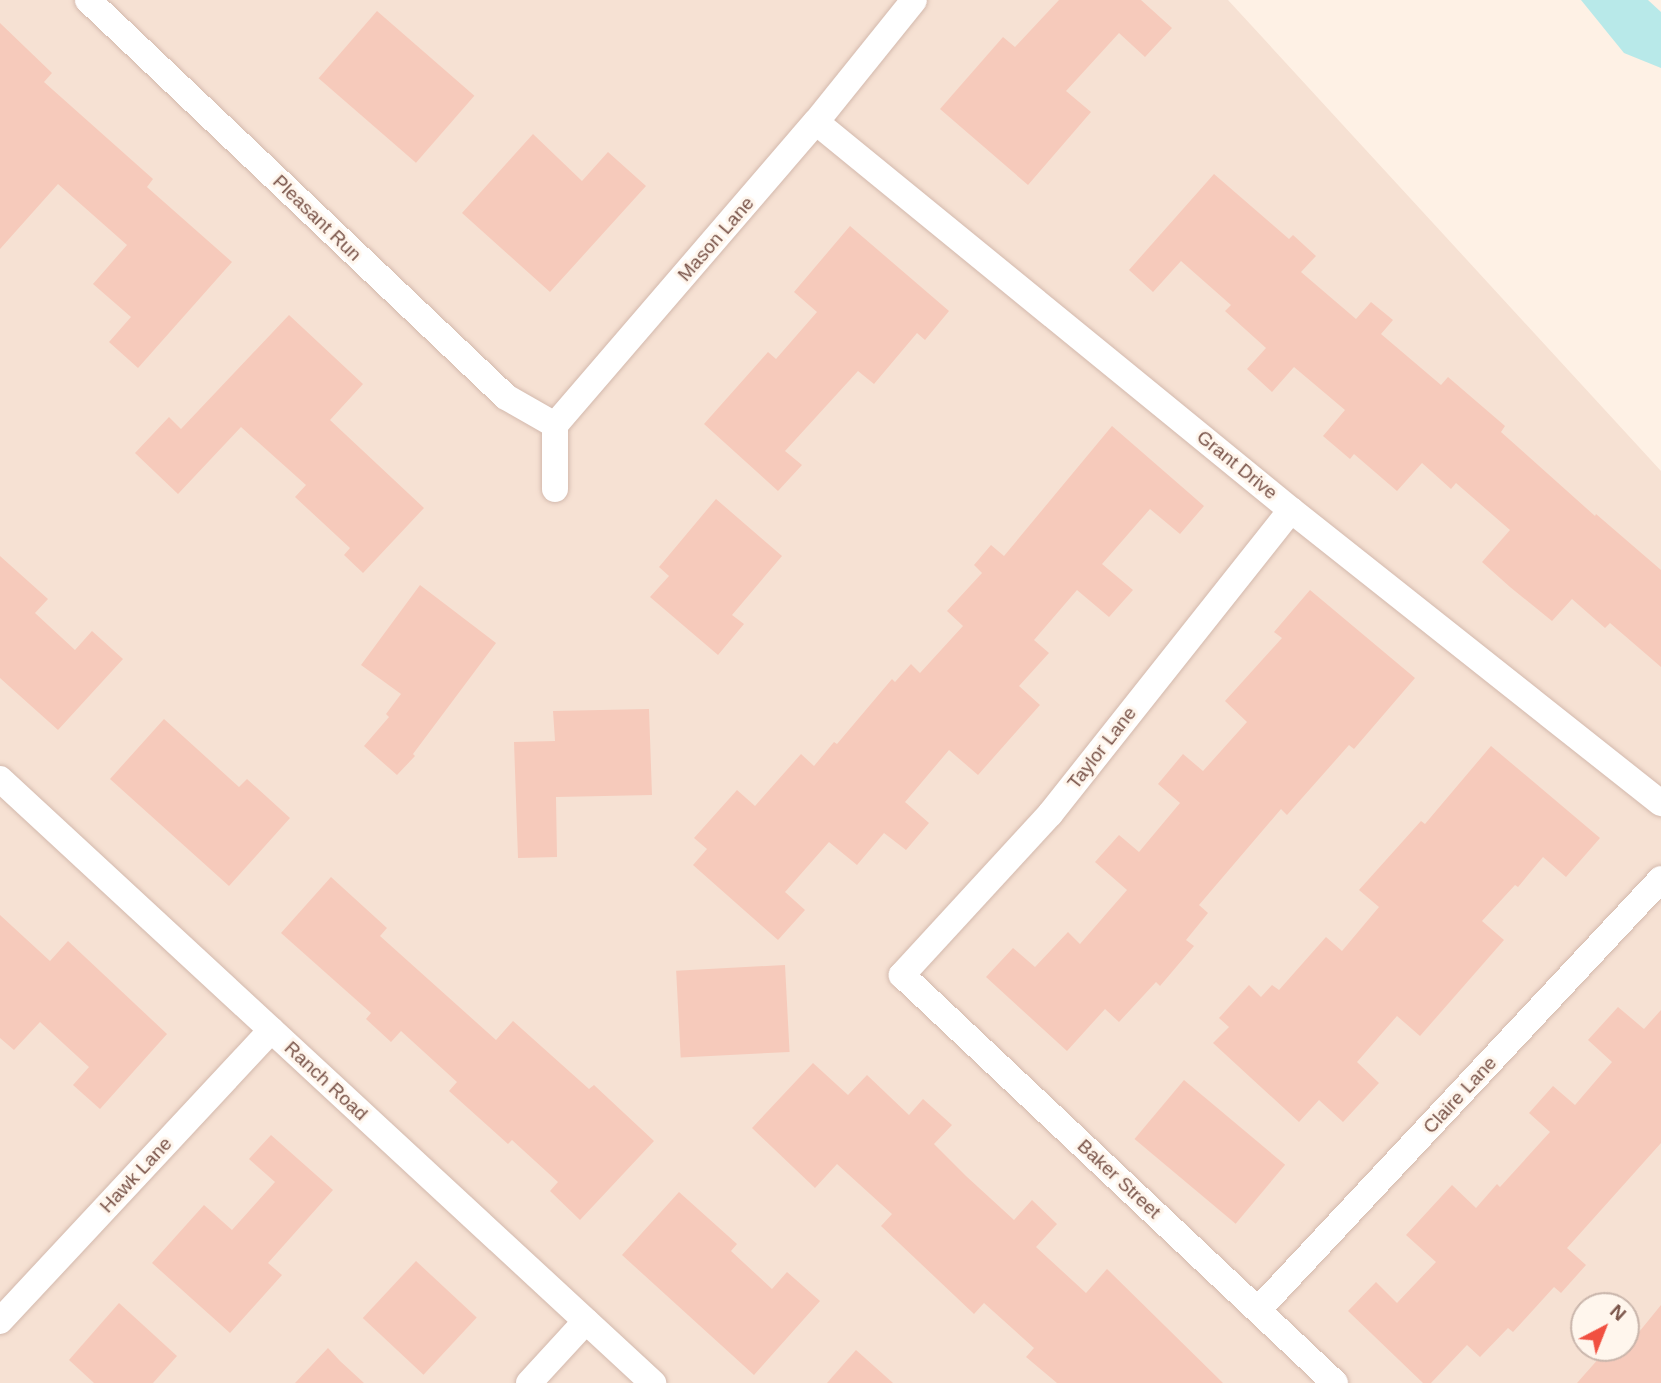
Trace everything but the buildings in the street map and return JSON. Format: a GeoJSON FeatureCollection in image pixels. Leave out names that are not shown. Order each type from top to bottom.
{"type":"FeatureCollection","features":[{"type":"Feature","properties":{"kind":"street","name":"Pleasant Run"},"geometry":{"type":"LineString","coordinates":[[88,0],[506,397],[555,425]]}},
{"type":"Feature","properties":{"kind":"street","name":"Mason Lane"},"geometry":{"type":"LineString","coordinates":[[555,425],[816,122],[914,0]]}},
{"type":"Feature","properties":{"kind":"street","name":"Grant Drive"},"geometry":{"type":"LineString","coordinates":[[816,122],[1291,510],[1661,803]]}},
{"type":"Feature","properties":{"kind":"street"},"geometry":{"type":"LineString","coordinates":[[555,425],[555,489]]}},
{"type":"Feature","properties":{"kind":"street","name":"Taylor Lane"},"geometry":{"type":"LineString","coordinates":[[902,975],[1050,814],[1291,510]]}},
{"type":"Feature","properties":{"kind":"street","name":"Ranch Road"},"geometry":{"type":"LineString","coordinates":[[0,779],[653,1383]]}},
{"type":"Feature","properties":{"kind":"street","name":"Claire Lane"},"geometry":{"type":"LineString","coordinates":[[1258,1310],[1661,879]]}},
{"type":"Feature","properties":{"kind":"street","name":"Baker Street"},"geometry":{"type":"LineString","coordinates":[[902,975],[1335,1383]]}},
{"type":"Feature","properties":{"kind":"street","name":"Hawk Lane"},"geometry":{"type":"LineString","coordinates":[[0,1321],[271,1030]]}},
{"type":"Feature","properties":{"kind":"street"},"geometry":{"type":"LineString","coordinates":[[529,1383],[586,1321]]}},
{"type":"Feature","properties":{"kind":"shaded area"},"geometry":{"type":"Polygon","coordinates":[[[0,0],[1228,0],[1661,471],[1661,1383],[0,1383],[0,0]]]}},
{"type":"Feature","properties":{"kind":"water"},"geometry":{"type":"Polygon","coordinates":[[[1581,0],[1648,0],[1661,12],[1661,68],[1624,53],[1581,0]]]}}]}
